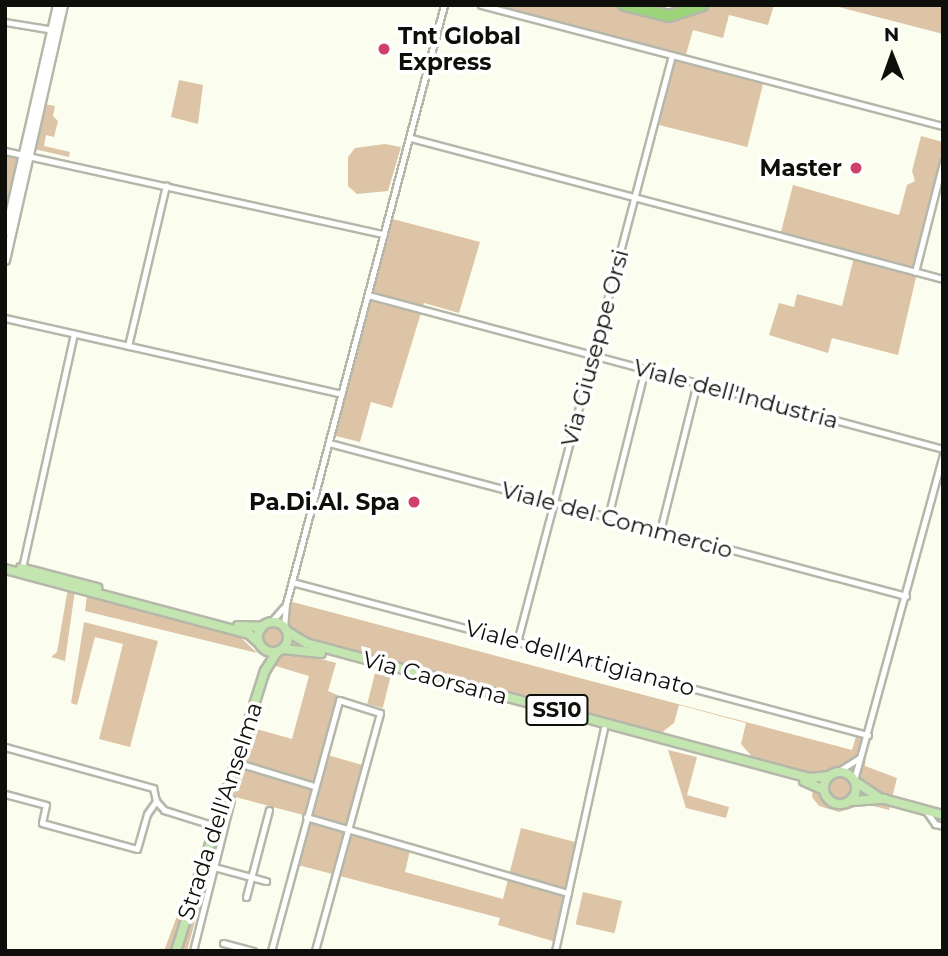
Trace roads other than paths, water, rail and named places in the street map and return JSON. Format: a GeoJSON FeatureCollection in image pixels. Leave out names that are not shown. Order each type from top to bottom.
{"type":"FeatureCollection","features":[{"type":"Feature","properties":{"kind":"highway"},"geometry":{"type":"LineString","coordinates":[[624,5],[669,16],[702,5]]}},
{"type":"Feature","properties":{"kind":"main road"},"geometry":{"type":"LineString","coordinates":[[5,260],[57,5]]}},
{"type":"Feature","properties":{"kind":"main road"},"geometry":{"type":"LineString","coordinates":[[54,30],[63,5]]}},
{"type":"Feature","properties":{"kind":"main road"},"geometry":{"type":"LineString","coordinates":[[5,232],[26,154]]}},
{"type":"Feature","properties":{"kind":"main road","name":"SS10"},"geometry":{"type":"LineString","coordinates":[[5,564],[245,628],[266,625],[286,630]]}},
{"type":"Feature","properties":{"kind":"main road","name":"SS10"},"geometry":{"type":"LineString","coordinates":[[5,569],[249,634],[262,646],[280,651]]}},
{"type":"Feature","properties":{"kind":"main road","name":"Strada dell'Anselma"},"geometry":{"type":"LineString","coordinates":[[265,671],[262,646],[266,625]]}},
{"type":"Feature","properties":{"kind":"main road","name":"Strada dell'Anselma"},"geometry":{"type":"LineString","coordinates":[[176,951],[265,671],[280,651],[286,630]]}},
{"type":"Feature","properties":{"kind":"main road","name":"Via Caorsana"},"geometry":{"type":"LineString","coordinates":[[286,630],[306,643],[810,778],[829,776]]}},
{"type":"Feature","properties":{"kind":"main road","name":"Via Caorsana"},"geometry":{"type":"LineString","coordinates":[[280,651],[313,651],[824,790]]}},
{"type":"Feature","properties":{"kind":"main road"},"geometry":{"type":"LineString","coordinates":[[884,799],[837,772],[829,776],[824,790],[834,803],[863,797],[884,799],[943,815]]}},
{"type":"Feature","properties":{"kind":"main road"},"geometry":{"type":"LineString","coordinates":[[849,802],[856,793],[855,781]]}},
{"type":"Feature","properties":{"kind":"street"},"geometry":{"type":"LineString","coordinates":[[286,630],[286,604],[444,5]]}},
{"type":"Feature","properties":{"kind":"street"},"geometry":{"type":"LineString","coordinates":[[481,5],[943,125]]}},
{"type":"Feature","properties":{"kind":"street"},"geometry":{"type":"LineString","coordinates":[[5,22],[54,30]]}},
{"type":"Feature","properties":{"kind":"street","name":"Via Giuseppe Orsi"},"geometry":{"type":"LineString","coordinates":[[517,642],[672,55]]}},
{"type":"Feature","properties":{"kind":"street"},"geometry":{"type":"LineString","coordinates":[[411,138],[943,279]]}},
{"type":"Feature","properties":{"kind":"street"},"geometry":{"type":"LineString","coordinates":[[5,150],[384,234]]}},
{"type":"Feature","properties":{"kind":"street"},"geometry":{"type":"LineString","coordinates":[[915,272],[943,162]]}},
{"type":"Feature","properties":{"kind":"street"},"geometry":{"type":"LineString","coordinates":[[128,345],[166,185]]}},
{"type":"Feature","properties":{"kind":"street","name":"Viale dell'Industria"},"geometry":{"type":"LineString","coordinates":[[368,295],[943,449]]}},
{"type":"Feature","properties":{"kind":"street"},"geometry":{"type":"LineString","coordinates":[[5,318],[342,394]]}},
{"type":"Feature","properties":{"kind":"street"},"geometry":{"type":"LineString","coordinates":[[22,568],[74,334]]}},
{"type":"Feature","properties":{"kind":"street"},"geometry":{"type":"LineString","coordinates":[[608,517],[645,369]]}},
{"type":"Feature","properties":{"kind":"street"},"geometry":{"type":"LineString","coordinates":[[660,531],[697,383]]}},
{"type":"Feature","properties":{"kind":"street","name":"Viale del Commercio"},"geometry":{"type":"LineString","coordinates":[[329,443],[906,596]]}},
{"type":"Feature","properties":{"kind":"street"},"geometry":{"type":"LineString","coordinates":[[855,781],[943,454]]}},
{"type":"Feature","properties":{"kind":"street","name":"Viale dell'Artigianato"},"geometry":{"type":"LineString","coordinates":[[292,582],[868,735]]}},
{"type":"Feature","properties":{"kind":"street"},"geometry":{"type":"LineString","coordinates":[[266,625],[286,604]]}},
{"type":"Feature","properties":{"kind":"street"},"geometry":{"type":"LineString","coordinates":[[271,951],[339,700],[380,713],[315,951]]}},
{"type":"Feature","properties":{"kind":"street"},"geometry":{"type":"LineString","coordinates":[[555,951],[604,728]]}},
{"type":"Feature","properties":{"kind":"street"},"geometry":{"type":"LineString","coordinates":[[5,747],[153,788],[156,801],[164,810],[215,826]]}},
{"type":"Feature","properties":{"kind":"street"},"geometry":{"type":"LineString","coordinates":[[837,772],[862,755]]}},
{"type":"Feature","properties":{"kind":"street"},"geometry":{"type":"LineString","coordinates":[[235,762],[314,786]]}},
{"type":"Feature","properties":{"kind":"street"},"geometry":{"type":"LineString","coordinates":[[5,794],[46,805],[42,822],[137,849],[147,814],[156,801]]}},
{"type":"Feature","properties":{"kind":"street"},"geometry":{"type":"LineString","coordinates":[[193,951],[232,800]]}},
{"type":"Feature","properties":{"kind":"street"},"geometry":{"type":"LineString","coordinates":[[246,897],[269,810]]}},
{"type":"Feature","properties":{"kind":"street"},"geometry":{"type":"LineString","coordinates":[[926,811],[935,824],[943,826]]}},
{"type":"Feature","properties":{"kind":"street"},"geometry":{"type":"LineString","coordinates":[[306,817],[568,892]]}},
{"type":"Feature","properties":{"kind":"street"},"geometry":{"type":"LineString","coordinates":[[214,866],[266,881]]}},
{"type":"Feature","properties":{"kind":"street"},"geometry":{"type":"LineString","coordinates":[[223,943],[253,951]]}},
{"type":"Feature","properties":{"kind":"place","name":"Tnt Global Express"},"geometry":{"type":"Point","coordinates":[384,49]}},
{"type":"Feature","properties":{"kind":"place","name":"Master"},"geometry":{"type":"Point","coordinates":[856,168]}},
{"type":"Feature","properties":{"kind":"place","name":"Pa.Di.Al. Spa"},"geometry":{"type":"Point","coordinates":[414,502]}}]}
